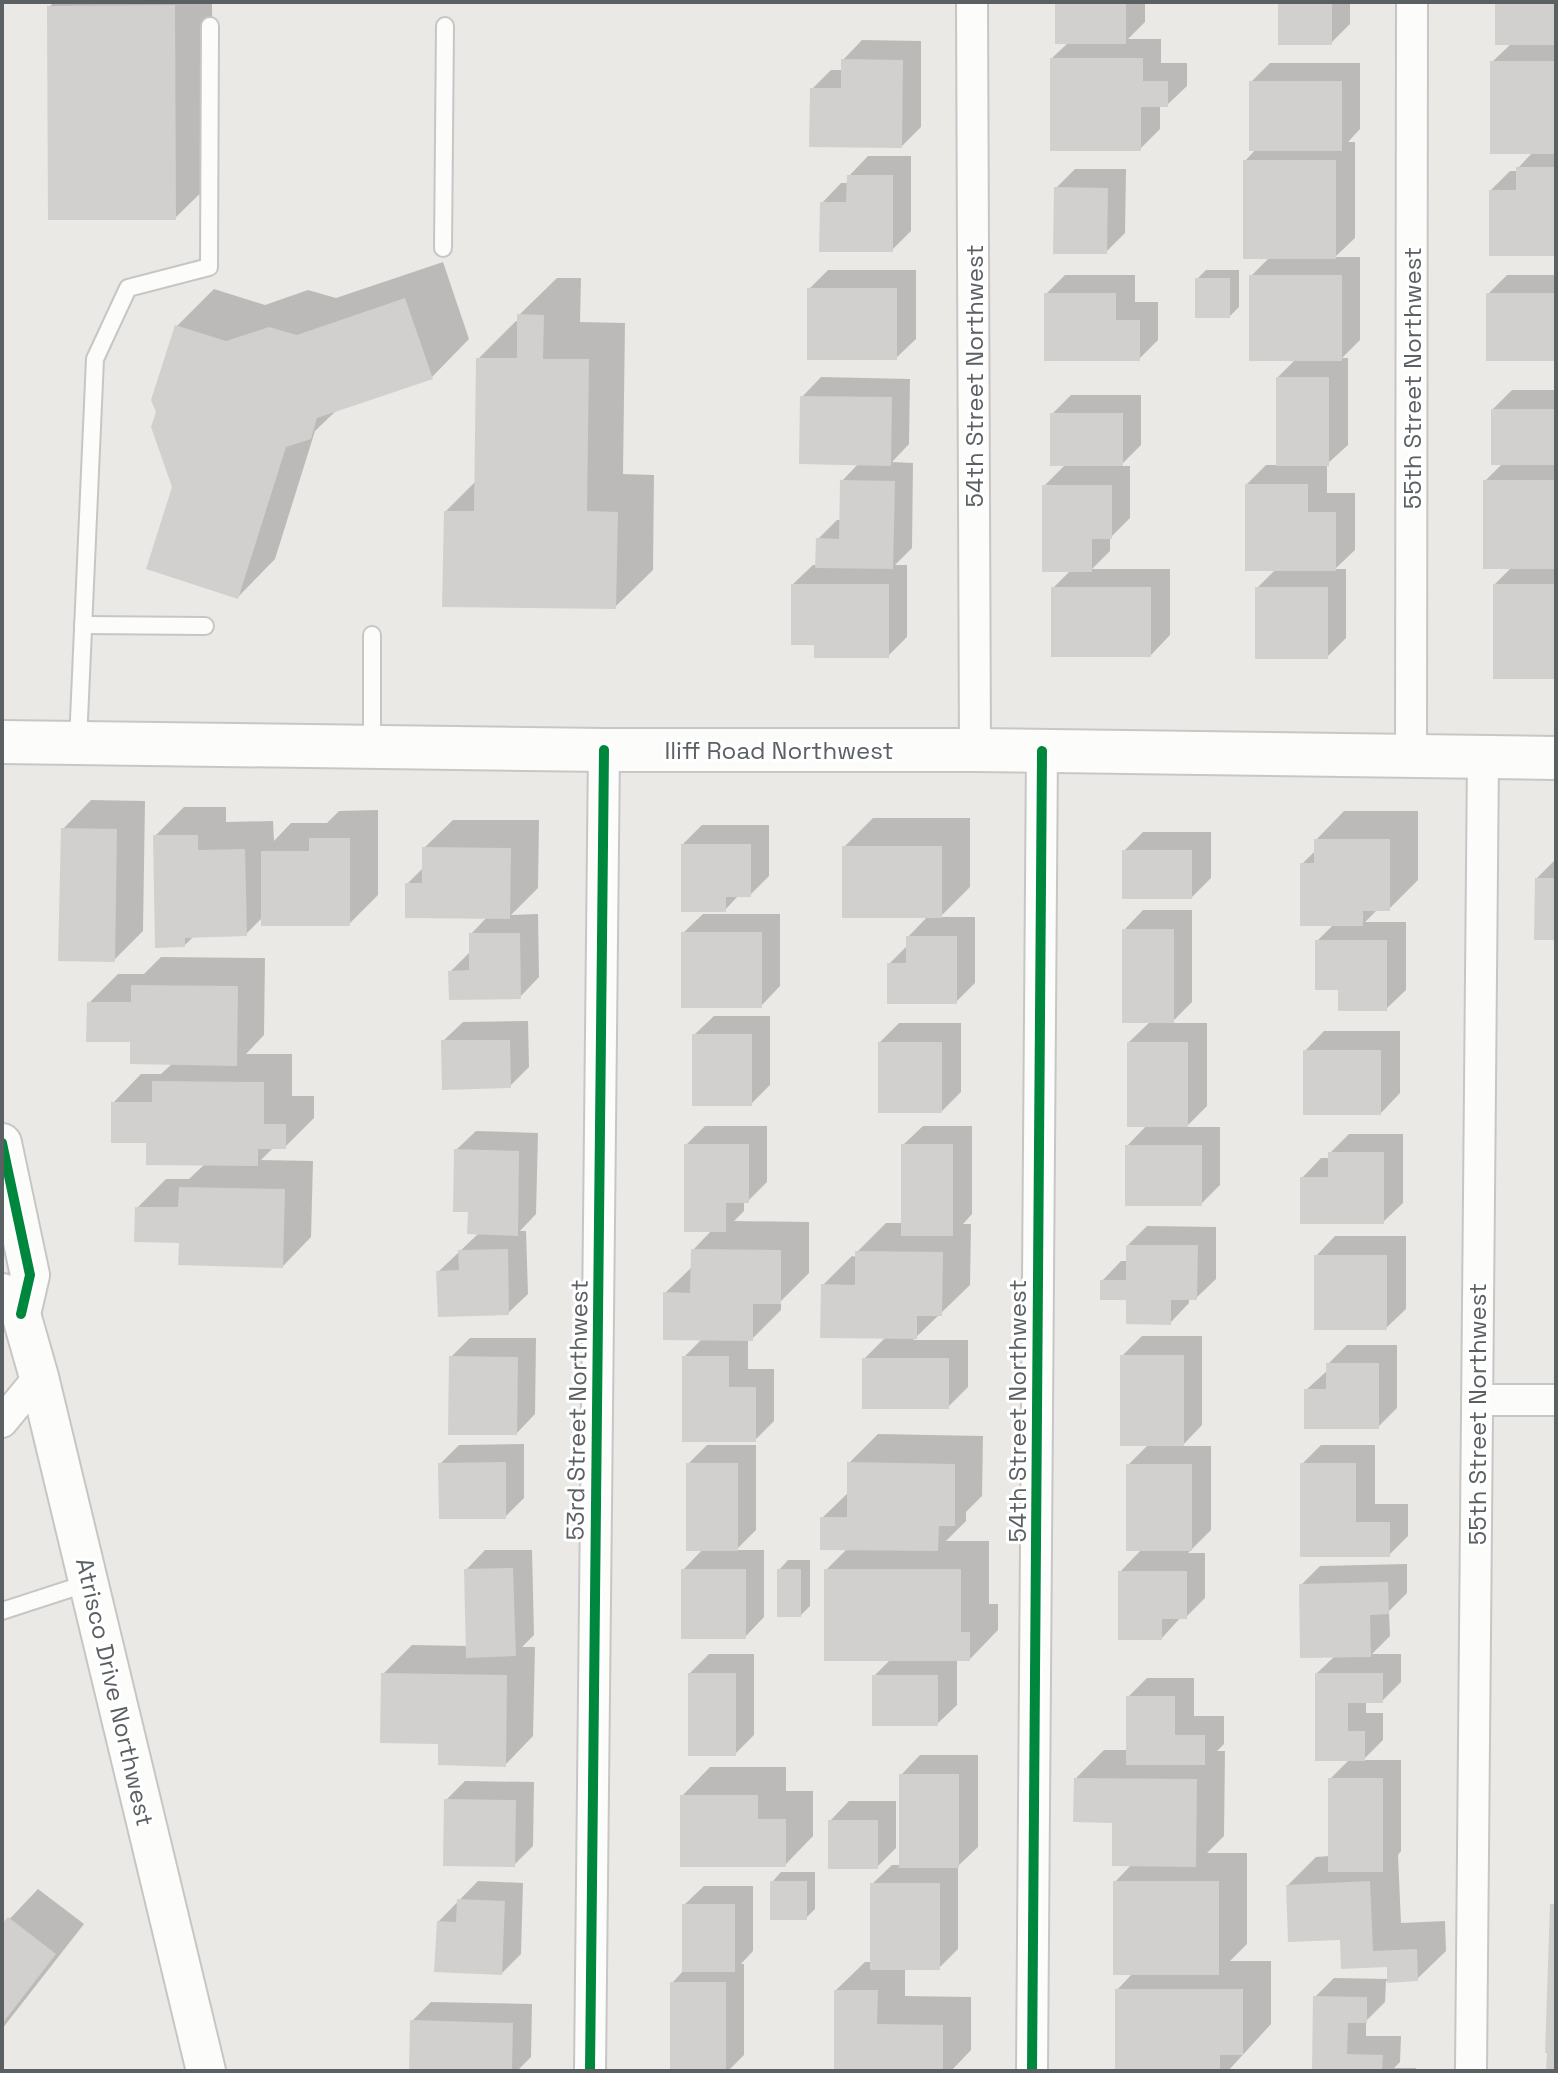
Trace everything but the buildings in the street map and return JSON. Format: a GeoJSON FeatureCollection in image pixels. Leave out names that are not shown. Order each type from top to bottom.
{"type":"FeatureCollection","features":[{"type":"Feature","properties":{"kind":"main road","name":"Iliff Road Northwest"},"geometry":{"type":"LineString","coordinates":[[2,742],[1556,758]]}},
{"type":"Feature","properties":{"kind":"street","name":"54th Street Northwest"},"geometry":{"type":"LineString","coordinates":[[972,2],[975,750]]}},
{"type":"Feature","properties":{"kind":"street","name":"55th Street Northwest"},"geometry":{"type":"LineString","coordinates":[[1411,755],[1412,2]]}},
{"type":"Feature","properties":{"kind":"street","name":"53rd Street Northwest"},"geometry":{"type":"LineString","coordinates":[[590,2071],[604,750]]}},
{"type":"Feature","properties":{"kind":"street","name":"54th Street Northwest"},"geometry":{"type":"LineString","coordinates":[[1032,2071],[1042,751]]}},
{"type":"Feature","properties":{"kind":"street","name":"55th Street Northwest"},"geometry":{"type":"LineString","coordinates":[[1471,2071],[1483,757]]}},
{"type":"Feature","properties":{"kind":"street","name":"Atrisco Drive Northwest"},"geometry":{"type":"LineString","coordinates":[[2,1143],[30,1275],[11,1303],[39,1377],[206,2071]]}},
{"type":"Feature","properties":{"kind":"street"},"geometry":{"type":"LineString","coordinates":[[2,1422],[39,1377]]}},
{"type":"Feature","properties":{"kind":"street"},"geometry":{"type":"LineString","coordinates":[[1477,1400],[1556,1400]]}},
{"type":"Feature","properties":{"kind":"lane"},"geometry":{"type":"LineString","coordinates":[[78,742],[95,359],[128,288],[209,267],[210,26]]}},
{"type":"Feature","properties":{"kind":"lane"},"geometry":{"type":"LineString","coordinates":[[443,248],[445,26]]}},
{"type":"Feature","properties":{"kind":"lane"},"geometry":{"type":"LineString","coordinates":[[83,625],[205,626]]}},
{"type":"Feature","properties":{"kind":"lane"},"geometry":{"type":"LineString","coordinates":[[372,635],[372,747]]}},
{"type":"Feature","properties":{"kind":"lane"},"geometry":{"type":"LineString","coordinates":[[2,1611],[90,1582]]}},
{"type":"Feature","properties":{"kind":"cycle path"},"geometry":{"type":"LineString","coordinates":[[590,2071],[604,750]]}},
{"type":"Feature","properties":{"kind":"cycle path"},"geometry":{"type":"LineString","coordinates":[[1032,2071],[1042,751]]}},
{"type":"Feature","properties":{"kind":"cycle path"},"geometry":{"type":"LineString","coordinates":[[2,1143],[30,1275],[21,1314]]}}]}
